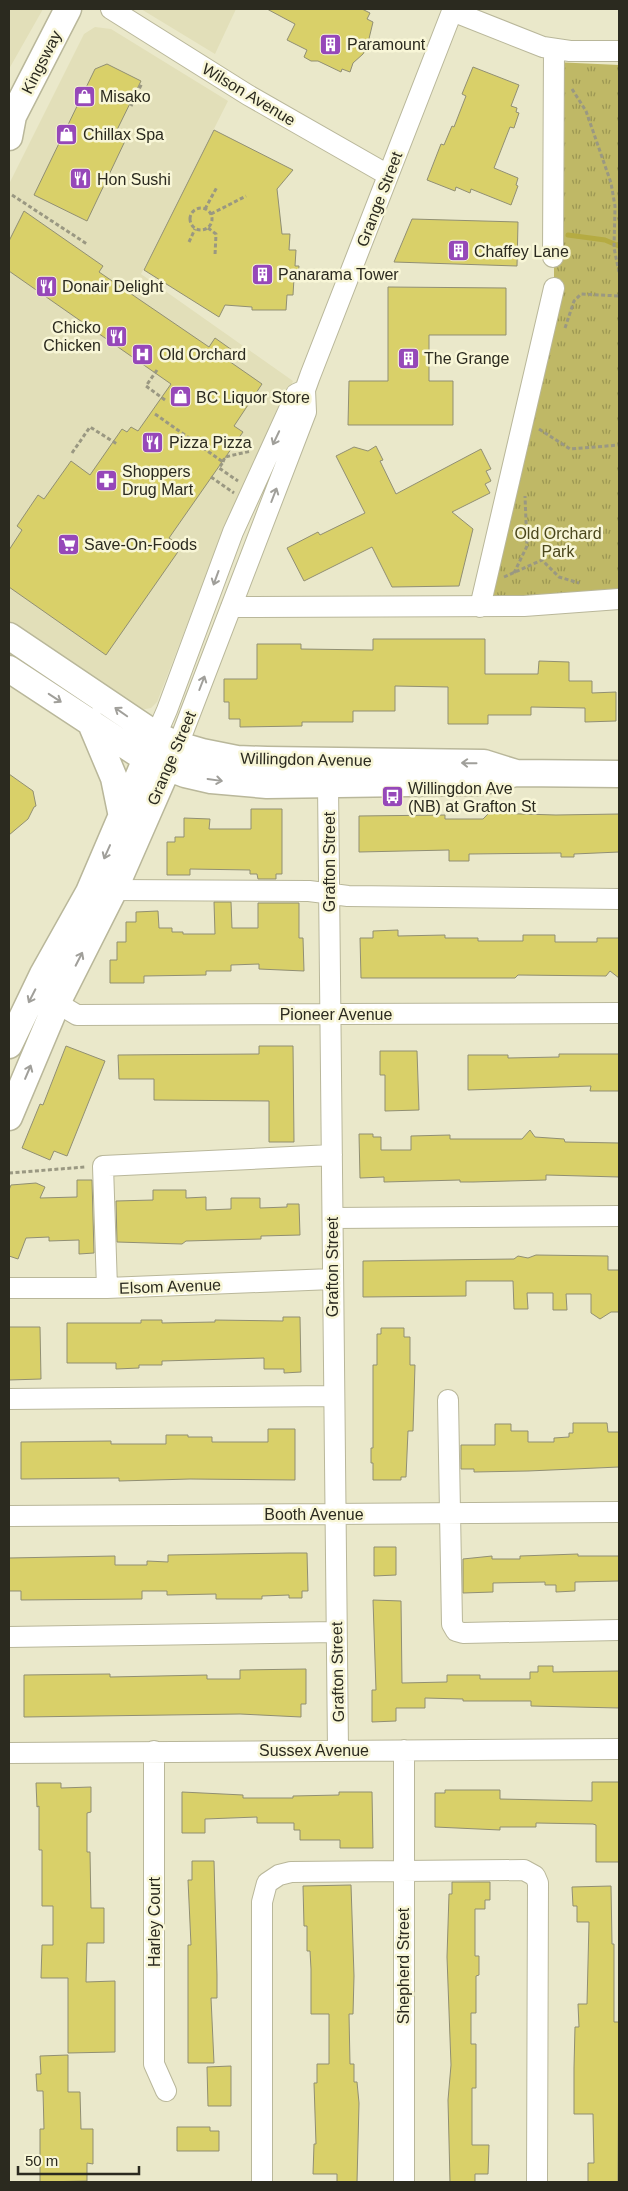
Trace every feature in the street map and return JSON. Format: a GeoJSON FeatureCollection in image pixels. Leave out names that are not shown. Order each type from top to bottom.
{"type":"FeatureCollection","features":[{"type":"Feature","properties":{"kind":"main road","name":"Kingsway"},"geometry":{"type":"LineString","coordinates":[[10,124],[68,9]]}},
{"type":"Feature","properties":{"kind":"main road","name":"Willingdon Avenue"},"geometry":{"type":"LineString","coordinates":[[9,636],[162,751],[211,780],[242,784],[481,782],[516,773],[619,774]]}},
{"type":"Feature","properties":{"kind":"main road","name":"Willingdon Avenue"},"geometry":{"type":"LineString","coordinates":[[9,668],[90,721],[162,751],[237,758],[484,763],[516,773]]}},
{"type":"Feature","properties":{"kind":"main road"},"geometry":{"type":"LineString","coordinates":[[90,721],[114,778],[122,817]]}},
{"type":"Feature","properties":{"kind":"main road","name":"Grange Street"},"geometry":{"type":"LineString","coordinates":[[9,1046],[39,982],[89,892],[122,817],[162,751]]}},
{"type":"Feature","properties":{"kind":"main road","name":"Grange Street"},"geometry":{"type":"LineString","coordinates":[[9,1117],[57,1003],[114,890],[162,751]]}},
{"type":"Feature","properties":{"kind":"street","name":"Wilson Avenue"},"geometry":{"type":"LineString","coordinates":[[111,9],[232,85],[388,175]]}},
{"type":"Feature","properties":{"kind":"street","name":"Grange Street"},"geometry":{"type":"LineString","coordinates":[[162,751],[231,607],[306,412],[305,390],[452,10]]}},
{"type":"Feature","properties":{"kind":"street"},"geometry":{"type":"LineString","coordinates":[[452,10],[544,47],[619,51]]}},
{"type":"Feature","properties":{"kind":"street"},"geometry":{"type":"LineString","coordinates":[[553,257],[554,49]]}},
{"type":"Feature","properties":{"kind":"street"},"geometry":{"type":"LineString","coordinates":[[480,606],[534,422],[554,288]]}},
{"type":"Feature","properties":{"kind":"street","name":"Grange Street"},"geometry":{"type":"LineString","coordinates":[[162,751],[233,532],[296,394],[305,390]]}},
{"type":"Feature","properties":{"kind":"street"},"geometry":{"type":"LineString","coordinates":[[231,607],[524,606],[619,599]]}},
{"type":"Feature","properties":{"kind":"street","name":"Grafton Street"},"geometry":{"type":"LineString","coordinates":[[328,784],[334,1514],[338,1750]]}},
{"type":"Feature","properties":{"kind":"street"},"geometry":{"type":"LineString","coordinates":[[114,890],[309,891],[348,896],[619,898]]}},
{"type":"Feature","properties":{"kind":"street","name":"Pioneer Avenue"},"geometry":{"type":"LineString","coordinates":[[57,1003],[77,1014],[619,1013]]}},
{"type":"Feature","properties":{"kind":"street"},"geometry":{"type":"LineString","coordinates":[[107,1288],[103,1166],[332,1155]]}},
{"type":"Feature","properties":{"kind":"street"},"geometry":{"type":"LineString","coordinates":[[332,1218],[619,1216]]}},
{"type":"Feature","properties":{"kind":"street","name":"Elsom Avenue"},"geometry":{"type":"LineString","coordinates":[[9,1288],[107,1288],[332,1279]]}},
{"type":"Feature","properties":{"kind":"street"},"geometry":{"type":"LineString","coordinates":[[9,1399],[333,1396]]}},
{"type":"Feature","properties":{"kind":"street"},"geometry":{"type":"LineString","coordinates":[[448,1400],[452,1624],[456,1632],[619,1630]]}},
{"type":"Feature","properties":{"kind":"street","name":"Booth Avenue"},"geometry":{"type":"LineString","coordinates":[[9,1516],[619,1512]]}},
{"type":"Feature","properties":{"kind":"street"},"geometry":{"type":"LineString","coordinates":[[9,1637],[336,1632]]}},
{"type":"Feature","properties":{"kind":"street","name":"Sussex Avenue"},"geometry":{"type":"LineString","coordinates":[[9,1753],[619,1749]]}},
{"type":"Feature","properties":{"kind":"street","name":"Shepherd Street"},"geometry":{"type":"LineString","coordinates":[[404,1750],[404,2182]]}},
{"type":"Feature","properties":{"kind":"street","name":"Harley Court"},"geometry":{"type":"LineString","coordinates":[[154,1751],[154,2064],[166,2091]]}},
{"type":"Feature","properties":{"kind":"street"},"geometry":{"type":"LineString","coordinates":[[262,2182],[262,1902],[267,1883],[279,1876],[292,1872],[524,1870],[535,1876],[538,1882],[537,2182]]}},
{"type":"Feature","properties":{"kind":"path"},"geometry":{"type":"LineString","coordinates":[[130,106],[142,83]]}},
{"type":"Feature","properties":{"kind":"path"},"geometry":{"type":"LineString","coordinates":[[568,83],[586,111],[611,183],[615,206],[614,248],[619,272]]}},
{"type":"Feature","properties":{"kind":"path"},"geometry":{"type":"LineString","coordinates":[[205,209],[217,187]]}},
{"type":"Feature","properties":{"kind":"path"},"geometry":{"type":"LineString","coordinates":[[12,195],[87,244]]}},
{"type":"Feature","properties":{"kind":"path"},"geometry":{"type":"LineString","coordinates":[[211,214],[246,196]]}},
{"type":"Feature","properties":{"kind":"path"},"geometry":{"type":"LineString","coordinates":[[205,209],[211,214],[212,222],[208,228],[202,231],[195,229],[190,223],[190,216],[195,210],[205,209]]}},
{"type":"Feature","properties":{"kind":"path"},"geometry":{"type":"LineString","coordinates":[[208,228],[216,234],[215,255]]}},
{"type":"Feature","properties":{"kind":"path"},"geometry":{"type":"LineString","coordinates":[[189,242],[195,229]]}},
{"type":"Feature","properties":{"kind":"path"},"geometry":{"type":"LineString","coordinates":[[562,336],[574,301],[580,294],[619,296]]}},
{"type":"Feature","properties":{"kind":"path"},"geometry":{"type":"LineString","coordinates":[[157,370],[146,386],[165,400]]}},
{"type":"Feature","properties":{"kind":"path"},"geometry":{"type":"LineString","coordinates":[[155,414],[223,462]]}},
{"type":"Feature","properties":{"kind":"path"},"geometry":{"type":"LineString","coordinates":[[534,422],[536,438]]}},
{"type":"Feature","properties":{"kind":"path"},"geometry":{"type":"LineString","coordinates":[[534,422],[570,449],[619,444]]}},
{"type":"Feature","properties":{"kind":"path"},"geometry":{"type":"LineString","coordinates":[[72,453],[90,427],[117,444]]}},
{"type":"Feature","properties":{"kind":"path"},"geometry":{"type":"LineString","coordinates":[[241,483],[219,468],[225,457],[257,448]]}},
{"type":"Feature","properties":{"kind":"path"},"geometry":{"type":"LineString","coordinates":[[211,477],[228,489]]}},
{"type":"Feature","properties":{"kind":"path"},"geometry":{"type":"LineString","coordinates":[[514,573],[527,546],[525,494]]}},
{"type":"Feature","properties":{"kind":"path"},"geometry":{"type":"LineString","coordinates":[[485,586],[542,560],[559,577],[582,584]]}},
{"type":"Feature","properties":{"kind":"path"},"geometry":{"type":"LineString","coordinates":[[9,1173],[103,1166]]}},
{"type":"Feature","properties":{"kind":"shaded area"},"geometry":{"type":"Polygon","coordinates":[[[9,9],[43,9],[9,69],[9,9]]]}},
{"type":"Feature","properties":{"kind":"shaded area"},"geometry":{"type":"Polygon","coordinates":[[[141,9],[236,9],[215,54],[141,9]]]}},
{"type":"Feature","properties":{"kind":"shaded area"},"geometry":{"type":"Polygon","coordinates":[[[95,27],[111,29],[228,101],[141,274],[293,381],[228,519],[157,702],[151,708],[140,710],[132,708],[9,622],[9,184],[84,34],[95,27]]]}},
{"type":"Feature","properties":{"kind":"green space","name":"Old Orchard Park"},"geometry":{"type":"Polygon","coordinates":[[[554,62],[619,65],[619,599],[480,607],[554,288],[554,62]]]}},
{"type":"Feature","properties":{"kind":"building","name":"Paramount"},"geometry":{"type":"Polygon","coordinates":[[[267,9],[362,9],[370,13],[367,19],[373,22],[367,47],[363,54],[353,63],[350,72],[342,69],[341,72],[318,61],[311,61],[304,57],[307,50],[287,40],[295,24],[267,9]]]}},
{"type":"Feature","properties":{"kind":"building"},"geometry":{"type":"Polygon","coordinates":[[[107,64],[141,81],[114,136],[125,141],[87,221],[34,195],[95,69],[107,64]]]}},
{"type":"Feature","properties":{"kind":"building"},"geometry":{"type":"Polygon","coordinates":[[[473,67],[519,85],[511,106],[517,108],[516,112],[519,113],[514,128],[510,127],[494,168],[518,178],[516,185],[518,186],[511,205],[471,189],[470,193],[456,187],[455,191],[427,180],[441,144],[444,145],[452,126],[454,127],[466,96],[462,94],[473,67]]]}},
{"type":"Feature","properties":{"kind":"building"},"geometry":{"type":"Polygon","coordinates":[[[214,130],[293,170],[277,189],[282,234],[290,234],[289,250],[296,250],[295,266],[299,266],[298,278],[294,278],[293,295],[287,295],[286,310],[252,310],[252,307],[225,305],[219,317],[144,270],[214,130]]]}},
{"type":"Feature","properties":{"kind":"building"},"geometry":{"type":"Polygon","coordinates":[[[24,211],[103,266],[99,272],[209,347],[215,338],[232,350],[226,359],[262,384],[234,426],[243,432],[169,538],[182,546],[106,655],[9,587],[9,550],[22,530],[17,526],[38,495],[44,499],[71,461],[90,475],[122,429],[127,432],[131,427],[138,431],[171,384],[9,271],[9,241],[24,211]]]}},
{"type":"Feature","properties":{"kind":"building","name":"Chaffey Lane"},"geometry":{"type":"Polygon","coordinates":[[[412,219],[518,222],[517,266],[394,262],[412,219]]]}},
{"type":"Feature","properties":{"kind":"building","name":"The Grange"},"geometry":{"type":"Polygon","coordinates":[[[388,287],[506,288],[506,335],[429,335],[429,381],[453,381],[453,425],[348,425],[349,381],[388,381],[388,287]]]}},
{"type":"Feature","properties":{"kind":"building"},"geometry":{"type":"Polygon","coordinates":[[[376,446],[383,460],[380,461],[396,494],[481,449],[491,469],[486,471],[491,481],[485,484],[490,493],[452,512],[473,529],[459,586],[392,587],[372,547],[304,581],[287,548],[318,532],[320,535],[365,513],[336,456],[354,447],[368,451],[376,446]]]}},
{"type":"Feature","properties":{"kind":"building"},"geometry":{"type":"Polygon","coordinates":[[[373,639],[485,639],[485,674],[538,674],[539,661],[569,662],[569,681],[592,681],[592,693],[616,692],[616,721],[585,722],[585,708],[531,707],[531,715],[488,715],[488,724],[448,724],[448,687],[395,686],[395,711],[353,711],[353,722],[302,722],[302,726],[240,727],[240,719],[229,719],[229,702],[224,702],[224,679],[257,679],[257,644],[301,644],[301,649],[373,650],[373,639]]]}},
{"type":"Feature","properties":{"kind":"building"},"geometry":{"type":"Polygon","coordinates":[[[9,774],[33,791],[36,806],[28,819],[9,835],[9,774]]]}},
{"type":"Feature","properties":{"kind":"building"},"geometry":{"type":"Polygon","coordinates":[[[251,809],[282,809],[282,874],[276,874],[276,879],[258,879],[257,874],[250,874],[250,870],[190,869],[190,875],[167,875],[167,842],[175,842],[175,837],[184,837],[184,818],[210,819],[209,829],[251,829],[251,809]]]}},
{"type":"Feature","properties":{"kind":"building"},"geometry":{"type":"Polygon","coordinates":[[[489,813],[619,814],[619,852],[574,854],[574,857],[561,857],[561,853],[469,854],[469,861],[449,861],[449,850],[359,852],[359,816],[445,815],[445,819],[483,819],[489,813]]]}},
{"type":"Feature","properties":{"kind":"building"},"geometry":{"type":"Polygon","coordinates":[[[214,902],[231,902],[232,928],[258,928],[258,903],[299,903],[299,938],[303,938],[304,971],[259,969],[259,964],[231,965],[231,971],[206,971],[206,975],[144,976],[144,983],[110,983],[110,960],[117,960],[117,942],[126,942],[126,922],[136,922],[136,912],[158,911],[159,928],[172,928],[172,932],[215,934],[214,902]]]}},
{"type":"Feature","properties":{"kind":"building"},"geometry":{"type":"Polygon","coordinates":[[[398,930],[398,936],[445,935],[445,938],[478,938],[478,941],[523,941],[523,935],[555,935],[555,942],[597,942],[597,938],[619,938],[619,978],[610,971],[606,976],[518,975],[515,978],[361,978],[360,938],[373,938],[373,931],[398,930]]]}},
{"type":"Feature","properties":{"kind":"building"},"geometry":{"type":"Polygon","coordinates":[[[66,1046],[105,1061],[67,1156],[54,1151],[50,1160],[22,1148],[40,1104],[43,1105],[66,1046]]]}},
{"type":"Feature","properties":{"kind":"building"},"geometry":{"type":"Polygon","coordinates":[[[259,1046],[293,1046],[294,1142],[269,1142],[269,1101],[154,1100],[154,1079],[119,1079],[118,1055],[259,1054],[259,1046]]]}},
{"type":"Feature","properties":{"kind":"building"},"geometry":{"type":"Polygon","coordinates":[[[380,1051],[417,1051],[419,1110],[385,1111],[385,1075],[380,1075],[380,1051]]]}},
{"type":"Feature","properties":{"kind":"building"},"geometry":{"type":"Polygon","coordinates":[[[559,1054],[619,1054],[619,1091],[590,1091],[591,1086],[468,1090],[468,1055],[508,1055],[508,1058],[559,1057],[559,1054]]]}},
{"type":"Feature","properties":{"kind":"building"},"geometry":{"type":"Polygon","coordinates":[[[530,1130],[535,1137],[564,1139],[565,1142],[619,1143],[619,1177],[546,1175],[546,1180],[473,1182],[460,1182],[460,1180],[384,1182],[384,1177],[360,1178],[359,1134],[373,1134],[373,1137],[381,1137],[381,1150],[411,1150],[411,1136],[450,1135],[450,1139],[522,1139],[530,1130]]]}},
{"type":"Feature","properties":{"kind":"building"},"geometry":{"type":"Polygon","coordinates":[[[77,1180],[92,1180],[94,1253],[79,1254],[79,1240],[49,1241],[49,1237],[26,1238],[18,1259],[9,1256],[9,1190],[11,1185],[36,1183],[45,1187],[40,1198],[77,1197],[77,1180]]]}},
{"type":"Feature","properties":{"kind":"building"},"geometry":{"type":"Polygon","coordinates":[[[153,1190],[186,1190],[186,1198],[206,1197],[206,1210],[231,1209],[231,1198],[260,1198],[260,1208],[287,1207],[287,1204],[299,1204],[300,1235],[261,1236],[261,1239],[186,1241],[182,1244],[117,1242],[116,1201],[153,1200],[153,1190]]]}},
{"type":"Feature","properties":{"kind":"building"},"geometry":{"type":"Polygon","coordinates":[[[536,1255],[608,1256],[608,1270],[619,1270],[619,1312],[611,1312],[600,1319],[591,1313],[591,1294],[566,1294],[567,1310],[553,1310],[553,1293],[527,1293],[528,1309],[514,1309],[513,1281],[466,1281],[466,1296],[363,1297],[363,1261],[514,1259],[518,1256],[528,1258],[536,1255]]]}},
{"type":"Feature","properties":{"kind":"building"},"geometry":{"type":"Polygon","coordinates":[[[283,1317],[300,1317],[301,1372],[284,1373],[284,1369],[264,1369],[264,1358],[162,1361],[162,1365],[139,1365],[139,1368],[116,1369],[116,1363],[67,1363],[67,1323],[141,1323],[141,1320],[162,1320],[162,1323],[215,1322],[215,1320],[283,1321],[283,1317]]]}},
{"type":"Feature","properties":{"kind":"building"},"geometry":{"type":"Polygon","coordinates":[[[9,1327],[40,1327],[41,1379],[9,1380],[9,1327]]]}},
{"type":"Feature","properties":{"kind":"building"},"geometry":{"type":"Polygon","coordinates":[[[381,1328],[404,1328],[404,1337],[410,1337],[410,1365],[415,1365],[413,1431],[408,1431],[406,1477],[401,1477],[401,1480],[373,1480],[371,1448],[373,1448],[373,1365],[377,1365],[377,1334],[381,1334],[381,1328]]]}},
{"type":"Feature","properties":{"kind":"building"},"geometry":{"type":"Polygon","coordinates":[[[573,1423],[607,1423],[608,1432],[619,1432],[619,1467],[474,1472],[474,1469],[461,1469],[461,1445],[495,1445],[495,1424],[511,1424],[511,1431],[528,1431],[528,1442],[554,1442],[554,1438],[569,1437],[569,1433],[573,1433],[573,1423]]]}},
{"type":"Feature","properties":{"kind":"building"},"geometry":{"type":"Polygon","coordinates":[[[268,1429],[295,1429],[295,1480],[190,1479],[119,1481],[119,1478],[21,1479],[21,1442],[111,1441],[111,1444],[166,1444],[166,1435],[188,1435],[188,1437],[212,1437],[212,1442],[268,1442],[268,1429]]]}},
{"type":"Feature","properties":{"kind":"building"},"geometry":{"type":"Polygon","coordinates":[[[374,1547],[396,1547],[396,1575],[374,1576],[374,1547]]]}},
{"type":"Feature","properties":{"kind":"building"},"geometry":{"type":"Polygon","coordinates":[[[307,1553],[308,1591],[302,1591],[302,1598],[289,1598],[289,1595],[262,1596],[262,1599],[216,1599],[216,1594],[167,1595],[167,1591],[142,1591],[142,1599],[21,1600],[21,1591],[9,1591],[9,1558],[115,1556],[115,1565],[147,1565],[147,1561],[168,1562],[168,1555],[307,1553]]]}},
{"type":"Feature","properties":{"kind":"building"},"geometry":{"type":"Polygon","coordinates":[[[578,1554],[578,1556],[619,1556],[619,1581],[575,1582],[575,1591],[556,1592],[556,1585],[545,1585],[545,1582],[493,1583],[493,1592],[463,1593],[463,1559],[492,1556],[492,1559],[520,1559],[520,1556],[578,1554]]]}},
{"type":"Feature","properties":{"kind":"building"},"geometry":{"type":"Polygon","coordinates":[[[373,1600],[401,1601],[402,1683],[447,1682],[447,1675],[480,1675],[480,1679],[530,1679],[530,1672],[538,1672],[538,1666],[553,1666],[553,1672],[619,1671],[619,1708],[531,1706],[531,1701],[463,1701],[463,1699],[425,1698],[425,1708],[396,1708],[396,1721],[372,1722],[372,1690],[376,1690],[373,1600]]]}},
{"type":"Feature","properties":{"kind":"building"},"geometry":{"type":"Polygon","coordinates":[[[306,1669],[306,1704],[301,1704],[301,1717],[240,1714],[24,1717],[24,1675],[110,1674],[110,1677],[207,1675],[207,1679],[240,1679],[240,1670],[306,1669]]]}},
{"type":"Feature","properties":{"kind":"building"},"geometry":{"type":"Polygon","coordinates":[[[592,1782],[619,1782],[619,1862],[596,1862],[596,1825],[593,1824],[536,1823],[536,1827],[500,1827],[500,1830],[435,1827],[435,1793],[445,1793],[445,1790],[500,1790],[500,1799],[592,1801],[592,1782]]]}},
{"type":"Feature","properties":{"kind":"building"},"geometry":{"type":"Polygon","coordinates":[[[36,1783],[61,1783],[61,1788],[91,1787],[91,1812],[87,1813],[87,1852],[90,1852],[91,1908],[104,1908],[104,1943],[87,1943],[86,1982],[115,1981],[115,2052],[68,2053],[68,1978],[41,1978],[42,1945],[53,1945],[53,1906],[42,1906],[42,1850],[39,1850],[39,1806],[37,1807],[36,1783]]]}},
{"type":"Feature","properties":{"kind":"building"},"geometry":{"type":"Polygon","coordinates":[[[182,1792],[243,1795],[243,1798],[293,1798],[293,1796],[339,1795],[339,1792],[372,1792],[373,1848],[340,1848],[340,1840],[300,1840],[300,1830],[294,1830],[294,1823],[257,1823],[257,1817],[205,1819],[205,1833],[182,1833],[182,1792]]]}},
{"type":"Feature","properties":{"kind":"building"},"geometry":{"type":"Polygon","coordinates":[[[192,1861],[214,1861],[217,1998],[211,1998],[214,2063],[188,2063],[188,1945],[191,1945],[188,1880],[192,1880],[192,1861]]]}},
{"type":"Feature","properties":{"kind":"building"},"geometry":{"type":"Polygon","coordinates":[[[452,1882],[490,1882],[490,1900],[485,1900],[485,1909],[475,1909],[475,1956],[479,1956],[479,1975],[476,1976],[476,2013],[471,2013],[471,2044],[476,2044],[476,2088],[472,2088],[472,2145],[489,2145],[488,2174],[475,2174],[475,2182],[450,2182],[448,2100],[451,2065],[447,1957],[449,1894],[452,1894],[452,1882]]]}},
{"type":"Feature","properties":{"kind":"building"},"geometry":{"type":"Polygon","coordinates":[[[351,1885],[354,1976],[353,2014],[349,2014],[350,2064],[354,2064],[354,2082],[357,2082],[359,2103],[357,2182],[337,2182],[337,2174],[313,2174],[314,2144],[316,2144],[314,2083],[317,2083],[317,2064],[329,2064],[329,2014],[311,2014],[310,1951],[307,1951],[307,1926],[304,1926],[303,1886],[351,1885]]]}},
{"type":"Feature","properties":{"kind":"building"},"geometry":{"type":"Polygon","coordinates":[[[611,1886],[612,1944],[614,1944],[614,2022],[619,2022],[618,2182],[588,2182],[588,2163],[594,2163],[593,2114],[574,2114],[574,2068],[575,2027],[579,2027],[578,2004],[587,2004],[589,1922],[577,1922],[577,1906],[573,1906],[572,1887],[611,1886]]]}},
{"type":"Feature","properties":{"kind":"building"},"geometry":{"type":"Polygon","coordinates":[[[68,2055],[68,2092],[80,2092],[81,2129],[93,2129],[93,2164],[87,2163],[87,2181],[40,2182],[40,2129],[44,2129],[43,2091],[37,2091],[36,2074],[41,2074],[40,2056],[68,2055]]]}},
{"type":"Feature","properties":{"kind":"building"},"geometry":{"type":"Polygon","coordinates":[[[231,2066],[231,2106],[208,2106],[207,2067],[231,2066]]]}},
{"type":"Feature","properties":{"kind":"building"},"geometry":{"type":"Polygon","coordinates":[[[177,2127],[210,2127],[210,2131],[219,2131],[219,2151],[177,2151],[177,2127]]]}},
{"type":"Feature","properties":{"kind":"waterway"},"geometry":{"type":"LineString","coordinates":[[568,235],[605,240],[619,246]]}},
{"type":"Feature","properties":{"kind":"place","name":"Paramount"},"geometry":{"type":"Point","coordinates":[331,44]}},
{"type":"Feature","properties":{"kind":"place","name":"Misako"},"geometry":{"type":"Point","coordinates":[84,96]}},
{"type":"Feature","properties":{"kind":"place","name":"Chillax Spa"},"geometry":{"type":"Point","coordinates":[67,134]}},
{"type":"Feature","properties":{"kind":"place","name":"Hon Sushi"},"geometry":{"type":"Point","coordinates":[81,179]}},
{"type":"Feature","properties":{"kind":"place","name":"Chaffey Lane"},"geometry":{"type":"Point","coordinates":[458,251]}},
{"type":"Feature","properties":{"kind":"place","name":"Panarama Tower"},"geometry":{"type":"Point","coordinates":[262,274]}},
{"type":"Feature","properties":{"kind":"place","name":"Donair Delight"},"geometry":{"type":"Point","coordinates":[46,286]}},
{"type":"Feature","properties":{"kind":"place","name":"Chicko Chicken"},"geometry":{"type":"Point","coordinates":[117,336]}},
{"type":"Feature","properties":{"kind":"place","name":"Old Orchard"},"geometry":{"type":"Point","coordinates":[143,354]}},
{"type":"Feature","properties":{"kind":"place","name":"The Grange"},"geometry":{"type":"Point","coordinates":[408,358]}},
{"type":"Feature","properties":{"kind":"place","name":"BC Liquor Store"},"geometry":{"type":"Point","coordinates":[180,397]}},
{"type":"Feature","properties":{"kind":"place","name":"Pizza Pizza"},"geometry":{"type":"Point","coordinates":[153,442]}},
{"type":"Feature","properties":{"kind":"place","name":"Shoppers Drug Mart"},"geometry":{"type":"Point","coordinates":[106,480]}},
{"type":"Feature","properties":{"kind":"place","name":"Save-On-Foods"},"geometry":{"type":"Point","coordinates":[68,544]}},
{"type":"Feature","properties":{"kind":"place","name":"Willingdon Ave (NB) at Grafton St"},"geometry":{"type":"Point","coordinates":[392,797]}}]}
